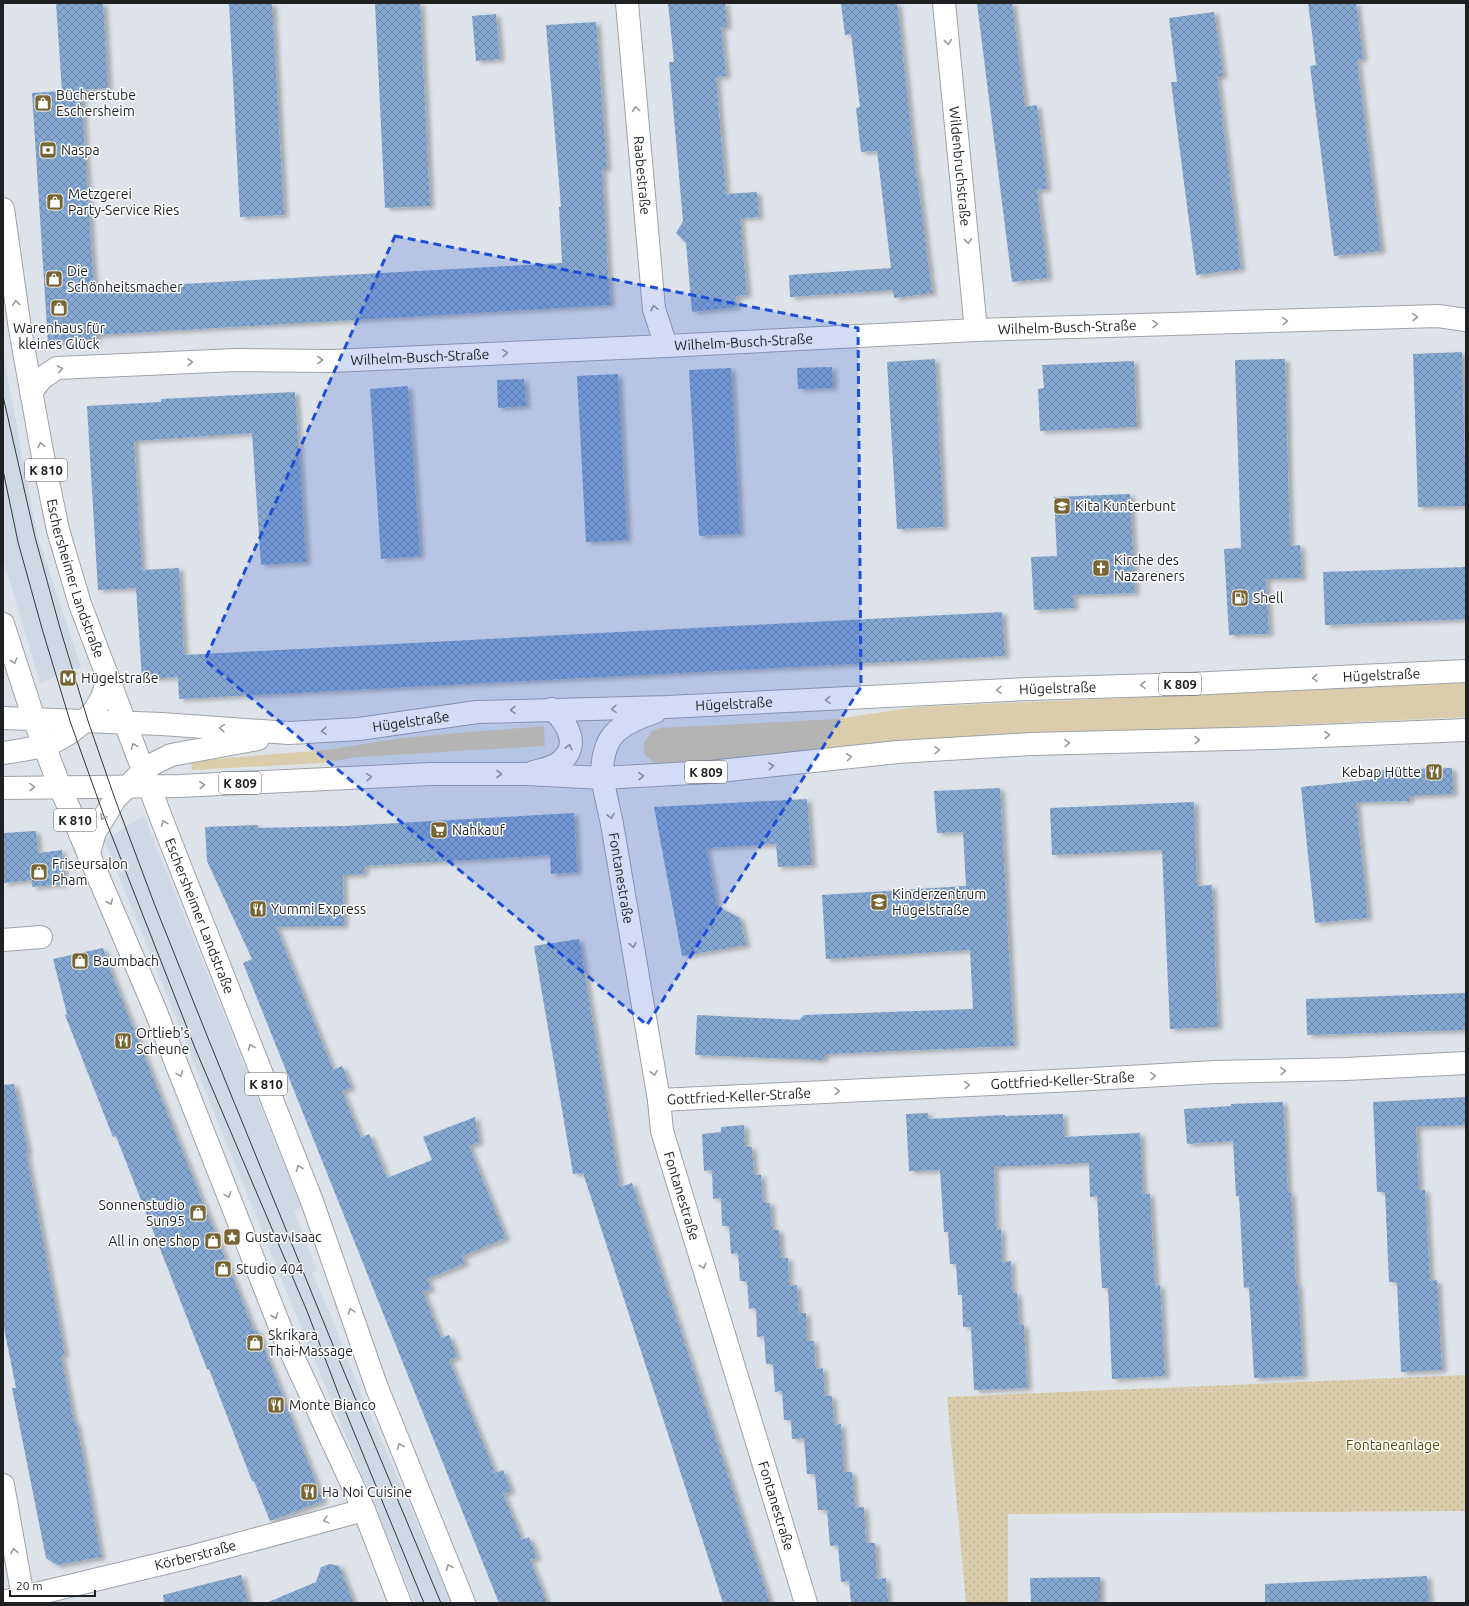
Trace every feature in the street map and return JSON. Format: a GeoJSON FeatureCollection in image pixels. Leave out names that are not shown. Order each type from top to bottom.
{"type":"FeatureCollection","features":[{"type":"Feature","properties":{"kind":"main road","name":"Raabestraße"},"geometry":{"type":"LineString","coordinates":[[627,3],[654,310],[666,346]]}},
{"type":"Feature","properties":{"kind":"main road","name":"Wildenbruchstraße"},"geometry":{"type":"LineString","coordinates":[[944,3],[976,330]]}},
{"type":"Feature","properties":{"kind":"main road","name":"Eschersheimer Landstraße"},"geometry":{"type":"LineString","coordinates":[[3,209],[20,329],[31,392],[58,530],[80,604],[146,778],[313,1204],[338,1279],[349,1303],[377,1388],[464,1603]]}},
{"type":"Feature","properties":{"kind":"main road","name":"Wilhelm-Busch-Straße"},"geometry":{"type":"LineString","coordinates":[[31,392],[42,378],[57,368],[236,360],[332,361],[976,330],[1438,316],[1466,320]]}},
{"type":"Feature","properties":{"kind":"main road","name":"K 810"},"geometry":{"type":"LineString","coordinates":[[3,624],[34,720],[60,787],[154,1006],[284,1337],[364,1510],[400,1603]]}},
{"type":"Feature","properties":{"kind":"main road","name":"Hügelstraße"},"geometry":{"type":"LineString","coordinates":[[3,718],[125,722],[289,733],[359,729],[477,712],[667,707],[1028,689],[1190,684],[1466,671]]}},
{"type":"Feature","properties":{"kind":"main road"},"geometry":{"type":"LineString","coordinates":[[3,753],[44,746],[73,730],[95,709],[103,696],[108,677]]}},
{"type":"Feature","properties":{"kind":"main road","name":"Fontanestraße"},"geometry":{"type":"LineString","coordinates":[[667,707],[636,718],[619,729],[609,739],[604,750],[602,761],[602,778],[612,824],[659,1100],[662,1131],[806,1603]]}},
{"type":"Feature","properties":{"kind":"main road"},"geometry":{"type":"LineString","coordinates":[[528,774],[557,764],[568,753],[571,735],[561,717],[552,709]]}},
{"type":"Feature","properties":{"kind":"main road","name":"K 809"},"geometry":{"type":"LineString","coordinates":[[146,778],[186,786],[431,774],[528,774],[602,778],[710,772],[898,752],[1024,744],[1272,738],[1466,730]]}},
{"type":"Feature","properties":{"kind":"main road"},"geometry":{"type":"LineString","coordinates":[[3,788],[127,786],[146,778],[153,764],[171,756],[289,733]]}},
{"type":"Feature","properties":{"kind":"main road"},"geometry":{"type":"LineString","coordinates":[[89,853],[95,832],[104,816],[127,786]]}},
{"type":"Feature","properties":{"kind":"main road"},"geometry":{"type":"LineString","coordinates":[[3,940],[41,937]]}},
{"type":"Feature","properties":{"kind":"main road","name":"Gottfried-Keller-Straße"},"geometry":{"type":"LineString","coordinates":[[659,1100],[1215,1072],[1346,1069],[1466,1063]]}},
{"type":"Feature","properties":{"kind":"main road"},"geometry":{"type":"LineString","coordinates":[[3,1485],[16,1601]]}},
{"type":"Feature","properties":{"kind":"main road","name":"Körberstraße"},"geometry":{"type":"LineString","coordinates":[[16,1601],[190,1557],[364,1510]]}},
{"type":"Feature","properties":{"kind":"highlighted area"},"geometry":{"type":"Polygon","coordinates":[[[395,236],[858,328],[861,687],[647,1025],[205,660],[395,236]]]}},
{"type":"Feature","properties":{"kind":"shaded area"},"geometry":{"type":"Polygon","coordinates":[[[3,352],[37,534],[81,667],[40,683],[3,559],[3,352]]]}},
{"type":"Feature","properties":{"kind":"shaded area"},"geometry":{"type":"Polygon","coordinates":[[[144,816],[301,1207],[294,1210],[317,1270],[312,1273],[330,1313],[362,1396],[452,1603],[415,1603],[293,1308],[104,840],[144,816]]]}},
{"type":"Feature","properties":{"kind":"green space"},"geometry":{"type":"Polygon","coordinates":[[[1466,683],[1466,717],[950,740],[730,761],[657,765],[644,753],[644,743],[652,731],[660,728],[837,719],[916,707],[1466,683]]]}},
{"type":"Feature","properties":{"kind":"green space"},"geometry":{"type":"Polygon","coordinates":[[[544,726],[545,746],[358,757],[322,763],[192,770],[191,761],[326,750],[401,738],[544,726]]]}},
{"type":"Feature","properties":{"kind":"green space","name":"Fontaneanlage"},"geometry":{"type":"Polygon","coordinates":[[[1466,1375],[1466,1511],[1008,1514],[1008,1603],[966,1603],[947,1397],[1466,1375]]]}},
{"type":"Feature","properties":{"kind":"building"},"geometry":{"type":"Polygon","coordinates":[[[56,3],[103,3],[108,88],[81,90],[94,289],[562,263],[559,207],[561,207],[546,25],[596,22],[607,169],[602,169],[610,305],[96,335],[97,340],[48,343],[32,93],[62,91],[56,3]]]}},
{"type":"Feature","properties":{"kind":"building"},"geometry":{"type":"Polygon","coordinates":[[[229,3],[272,3],[284,215],[240,217],[229,3]]]}},
{"type":"Feature","properties":{"kind":"building"},"geometry":{"type":"Polygon","coordinates":[[[375,3],[420,3],[430,206],[385,208],[375,3]]]}},
{"type":"Feature","properties":{"kind":"building"},"geometry":{"type":"Polygon","coordinates":[[[668,3],[725,3],[727,27],[721,27],[726,76],[716,77],[726,194],[757,192],[759,217],[740,218],[747,295],[736,296],[737,307],[692,312],[686,243],[676,233],[683,221],[669,62],[674,62],[668,3]]]}},
{"type":"Feature","properties":{"kind":"building"},"geometry":{"type":"Polygon","coordinates":[[[841,3],[897,3],[916,176],[932,293],[894,298],[893,290],[790,297],[789,275],[891,268],[877,151],[861,152],[856,108],[860,107],[851,34],[845,35],[841,3]]]}},
{"type":"Feature","properties":{"kind":"building"},"geometry":{"type":"Polygon","coordinates":[[[977,3],[1012,3],[1025,107],[1037,105],[1047,189],[1037,190],[1048,278],[1012,282],[977,3]]]}},
{"type":"Feature","properties":{"kind":"building"},"geometry":{"type":"Polygon","coordinates":[[[1308,3],[1356,3],[1363,59],[1357,60],[1381,251],[1334,256],[1310,66],[1316,65],[1308,3]]]}},
{"type":"Feature","properties":{"kind":"building"},"geometry":{"type":"Polygon","coordinates":[[[1214,12],[1223,76],[1217,77],[1241,269],[1196,275],[1171,82],[1177,82],[1169,18],[1214,12]]]}},
{"type":"Feature","properties":{"kind":"building"},"geometry":{"type":"Polygon","coordinates":[[[496,14],[500,59],[476,61],[472,16],[496,14]]]}},
{"type":"Feature","properties":{"kind":"building"},"geometry":{"type":"Polygon","coordinates":[[[1462,352],[1466,506],[1418,507],[1413,354],[1462,352]]]}},
{"type":"Feature","properties":{"kind":"building"},"geometry":{"type":"Polygon","coordinates":[[[935,359],[944,527],[897,529],[887,362],[935,359]]]}},
{"type":"Feature","properties":{"kind":"building"},"geometry":{"type":"Polygon","coordinates":[[[1285,359],[1290,546],[1300,545],[1302,578],[1266,579],[1269,634],[1229,635],[1224,549],[1241,548],[1235,360],[1285,359]]]}},
{"type":"Feature","properties":{"kind":"building"},"geometry":{"type":"Polygon","coordinates":[[[1134,361],[1137,427],[1040,431],[1038,389],[1044,388],[1042,365],[1134,361]]]}},
{"type":"Feature","properties":{"kind":"building"},"geometry":{"type":"Polygon","coordinates":[[[832,367],[833,388],[798,389],[797,368],[832,367]]]}},
{"type":"Feature","properties":{"kind":"building"},"geometry":{"type":"Polygon","coordinates":[[[731,368],[740,534],[699,536],[689,370],[731,368]]]}},
{"type":"Feature","properties":{"kind":"building"},"geometry":{"type":"Polygon","coordinates":[[[618,374],[627,540],[586,542],[577,376],[618,374]]]}},
{"type":"Feature","properties":{"kind":"building"},"geometry":{"type":"Polygon","coordinates":[[[524,379],[526,406],[498,408],[497,380],[524,379]]]}},
{"type":"Feature","properties":{"kind":"building"},"geometry":{"type":"Polygon","coordinates":[[[408,386],[420,556],[381,559],[370,389],[408,386]]]}},
{"type":"Feature","properties":{"kind":"building"},"geometry":{"type":"Polygon","coordinates":[[[295,392],[306,562],[261,565],[252,433],[134,441],[142,570],[179,568],[184,655],[1002,612],[1005,656],[179,699],[178,677],[142,679],[136,588],[98,590],[87,406],[161,402],[161,399],[295,392]]]}},
{"type":"Feature","properties":{"kind":"building"},"geometry":{"type":"Polygon","coordinates":[[[1130,494],[1135,593],[1073,595],[1074,608],[1034,610],[1031,557],[1057,556],[1054,497],[1130,494]]]}},
{"type":"Feature","properties":{"kind":"building"},"geometry":{"type":"Polygon","coordinates":[[[1466,567],[1466,619],[1325,625],[1323,572],[1466,567]]]}},
{"type":"Feature","properties":{"kind":"building"},"geometry":{"type":"Polygon","coordinates":[[[1452,768],[1453,794],[1409,796],[1409,801],[1356,802],[1368,918],[1315,923],[1301,787],[1377,779],[1376,770],[1452,768]]]}},
{"type":"Feature","properties":{"kind":"building"},"geometry":{"type":"Polygon","coordinates":[[[1000,788],[1014,1046],[826,1054],[822,1060],[695,1055],[697,1015],[799,1020],[804,1015],[973,1009],[970,950],[826,959],[822,895],[966,886],[963,832],[937,833],[934,791],[1000,788]]]}},
{"type":"Feature","properties":{"kind":"building"},"geometry":{"type":"Polygon","coordinates":[[[807,799],[812,865],[778,867],[776,844],[706,848],[717,906],[740,918],[746,945],[682,956],[654,807],[807,799]]]}},
{"type":"Feature","properties":{"kind":"building"},"geometry":{"type":"Polygon","coordinates":[[[1194,802],[1197,886],[1212,885],[1218,1027],[1170,1029],[1162,850],[1052,855],[1050,808],[1194,802]]]}},
{"type":"Feature","properties":{"kind":"building"},"geometry":{"type":"Polygon","coordinates":[[[574,813],[577,872],[551,874],[550,855],[364,866],[364,874],[343,875],[344,926],[276,927],[333,1070],[342,1066],[347,1077],[351,1088],[342,1091],[361,1138],[369,1134],[387,1178],[432,1160],[423,1137],[475,1117],[479,1142],[469,1146],[506,1238],[462,1256],[465,1263],[427,1279],[431,1289],[423,1292],[441,1338],[449,1335],[457,1357],[449,1360],[495,1473],[503,1470],[511,1491],[503,1494],[522,1540],[529,1537],[537,1558],[530,1560],[547,1603],[499,1603],[243,963],[252,959],[207,861],[205,827],[258,825],[258,828],[345,826],[574,813]]]}},
{"type":"Feature","properties":{"kind":"building"},"geometry":{"type":"Polygon","coordinates":[[[36,831],[38,853],[62,850],[64,884],[32,887],[32,880],[3,883],[3,833],[36,831]]]}},
{"type":"Feature","properties":{"kind":"building"},"geometry":{"type":"Polygon","coordinates":[[[579,939],[620,1187],[632,1183],[770,1603],[723,1603],[583,1173],[573,1174],[534,946],[579,939]]]}},
{"type":"Feature","properties":{"kind":"building"},"geometry":{"type":"Polygon","coordinates":[[[103,948],[114,980],[254,1331],[257,1330],[323,1501],[270,1521],[254,1481],[252,1481],[209,1369],[207,1369],[116,1136],[113,1137],[65,1015],[67,1014],[53,959],[103,948]]]}},
{"type":"Feature","properties":{"kind":"building"},"geometry":{"type":"Polygon","coordinates":[[[1466,993],[1466,1030],[1307,1035],[1306,999],[1466,993]]]}},
{"type":"Feature","properties":{"kind":"building"},"geometry":{"type":"Polygon","coordinates":[[[14,1084],[65,1355],[61,1356],[74,1422],[76,1422],[82,1452],[101,1557],[57,1565],[46,1558],[12,1388],[16,1388],[3,1323],[3,1085],[14,1084]]]}},
{"type":"Feature","properties":{"kind":"building"},"geometry":{"type":"Polygon","coordinates":[[[1466,1097],[1466,1125],[1416,1127],[1419,1190],[1425,1190],[1430,1281],[1437,1280],[1442,1370],[1401,1372],[1397,1282],[1389,1282],[1385,1192],[1377,1192],[1373,1102],[1466,1097]]]}},
{"type":"Feature","properties":{"kind":"building"},"geometry":{"type":"Polygon","coordinates":[[[1283,1102],[1288,1193],[1291,1193],[1296,1285],[1298,1285],[1303,1376],[1254,1378],[1249,1287],[1244,1288],[1239,1196],[1236,1196],[1233,1141],[1187,1144],[1184,1109],[1231,1106],[1231,1104],[1283,1102]]]}},
{"type":"Feature","properties":{"kind":"building"},"geometry":{"type":"Polygon","coordinates":[[[928,1113],[929,1119],[1063,1114],[1064,1137],[1140,1133],[1143,1194],[1150,1194],[1155,1286],[1160,1285],[1165,1376],[1112,1379],[1108,1288],[1102,1288],[1097,1196],[1090,1197],[1089,1163],[994,1167],[996,1230],[1001,1229],[1002,1262],[1011,1261],[1012,1293],[1017,1293],[1019,1325],[1024,1325],[1027,1388],[974,1390],[971,1327],[963,1327],[962,1295],[958,1295],[956,1264],[950,1264],[948,1232],[944,1232],[940,1170],[909,1171],[906,1114],[928,1113]]]}},
{"type":"Feature","properties":{"kind":"building"},"geometry":{"type":"Polygon","coordinates":[[[744,1125],[745,1147],[752,1147],[754,1175],[761,1175],[763,1203],[770,1203],[772,1230],[779,1230],[781,1258],[788,1258],[789,1286],[797,1285],[799,1313],[806,1313],[807,1341],[814,1341],[816,1369],[823,1368],[825,1396],[832,1396],[834,1425],[841,1424],[844,1472],[852,1472],[855,1508],[864,1507],[866,1543],[875,1543],[877,1579],[886,1578],[888,1603],[851,1603],[849,1581],[841,1582],[838,1545],[830,1546],[827,1510],[818,1510],[815,1474],[807,1474],[804,1438],[792,1439],[791,1420],[784,1420],[782,1391],[775,1392],[773,1364],[766,1364],[764,1336],[757,1337],[756,1308],[749,1309],[747,1281],[740,1281],[738,1253],[731,1254],[729,1226],[722,1226],[721,1198],[713,1199],[712,1170],[704,1171],[702,1134],[721,1132],[721,1127],[744,1125]]]}},
{"type":"Feature","properties":{"kind":"building"},"geometry":{"type":"Polygon","coordinates":[[[330,1564],[339,1566],[354,1603],[266,1603],[316,1582],[321,1567],[330,1564]]]}},
{"type":"Feature","properties":{"kind":"building"},"geometry":{"type":"Polygon","coordinates":[[[241,1575],[248,1603],[164,1603],[163,1595],[241,1575]]]}},
{"type":"Feature","properties":{"kind":"building"},"geometry":{"type":"Polygon","coordinates":[[[1427,1576],[1429,1603],[1265,1603],[1265,1584],[1427,1576]]]}},
{"type":"Feature","properties":{"kind":"building"},"geometry":{"type":"Polygon","coordinates":[[[1100,1577],[1100,1603],[1031,1603],[1030,1578],[1100,1577]]]}},
{"type":"Feature","properties":{"kind":"tram line"},"geometry":{"type":"LineString","coordinates":[[3,396],[35,537],[60,628],[88,721],[115,799],[154,903],[210,1043],[337,1355],[441,1603]]}},
{"type":"Feature","properties":{"kind":"tram line"},"geometry":{"type":"LineString","coordinates":[[3,470],[18,542],[43,632],[70,721],[104,816],[195,1048],[307,1311],[342,1403],[424,1603]]}},
{"type":"Feature","properties":{"kind":"place","name":"Bücherstube Eschersheim"},"geometry":{"type":"Point","coordinates":[43,103]}},
{"type":"Feature","properties":{"kind":"place","name":"Naspa"},"geometry":{"type":"Point","coordinates":[48,150]}},
{"type":"Feature","properties":{"kind":"place","name":"Metzgerei Party-Service Ries"},"geometry":{"type":"Point","coordinates":[55,202]}},
{"type":"Feature","properties":{"kind":"place","name":"Die Schönheitsmacher"},"geometry":{"type":"Point","coordinates":[54,279]}},
{"type":"Feature","properties":{"kind":"place","name":"Warenhaus für kleines Glück"},"geometry":{"type":"Point","coordinates":[59,308]}},
{"type":"Feature","properties":{"kind":"place","name":"Kita Kunterbunt"},"geometry":{"type":"Point","coordinates":[1062,506]}},
{"type":"Feature","properties":{"kind":"place","name":"Kirche des Nazareners"},"geometry":{"type":"Point","coordinates":[1101,568]}},
{"type":"Feature","properties":{"kind":"place","name":"Shell"},"geometry":{"type":"Point","coordinates":[1240,598]}},
{"type":"Feature","properties":{"kind":"place","name":"Hügelstraße"},"geometry":{"type":"Point","coordinates":[68,678]}},
{"type":"Feature","properties":{"kind":"place","name":"Kebap Hütte"},"geometry":{"type":"Point","coordinates":[1434,772]}},
{"type":"Feature","properties":{"kind":"place","name":"Nahkauf"},"geometry":{"type":"Point","coordinates":[439,830]}},
{"type":"Feature","properties":{"kind":"place","name":"Friseursalon Pham"},"geometry":{"type":"Point","coordinates":[39,872]}},
{"type":"Feature","properties":{"kind":"place","name":"Kinderzentrum Hügelstraße"},"geometry":{"type":"Point","coordinates":[879,902]}},
{"type":"Feature","properties":{"kind":"place","name":"Yummi Express"},"geometry":{"type":"Point","coordinates":[258,909]}},
{"type":"Feature","properties":{"kind":"place","name":"Baumbach"},"geometry":{"type":"Point","coordinates":[80,961]}},
{"type":"Feature","properties":{"kind":"place","name":"Ortlieb's Scheune"},"geometry":{"type":"Point","coordinates":[123,1041]}},
{"type":"Feature","properties":{"kind":"place","name":"Sonnenstudio Sun95"},"geometry":{"type":"Point","coordinates":[198,1213]}},
{"type":"Feature","properties":{"kind":"place","name":"Gustav Isaac"},"geometry":{"type":"Point","coordinates":[232,1237]}},
{"type":"Feature","properties":{"kind":"place","name":"All in one shop"},"geometry":{"type":"Point","coordinates":[213,1241]}},
{"type":"Feature","properties":{"kind":"place","name":"Studio 404"},"geometry":{"type":"Point","coordinates":[223,1269]}},
{"type":"Feature","properties":{"kind":"place","name":"Skrikara Thai-Massage"},"geometry":{"type":"Point","coordinates":[255,1343]}},
{"type":"Feature","properties":{"kind":"place","name":"Monte Bianco"},"geometry":{"type":"Point","coordinates":[276,1405]}},
{"type":"Feature","properties":{"kind":"place","name":"Ha Noi Cuisine"},"geometry":{"type":"Point","coordinates":[309,1492]}}]}
